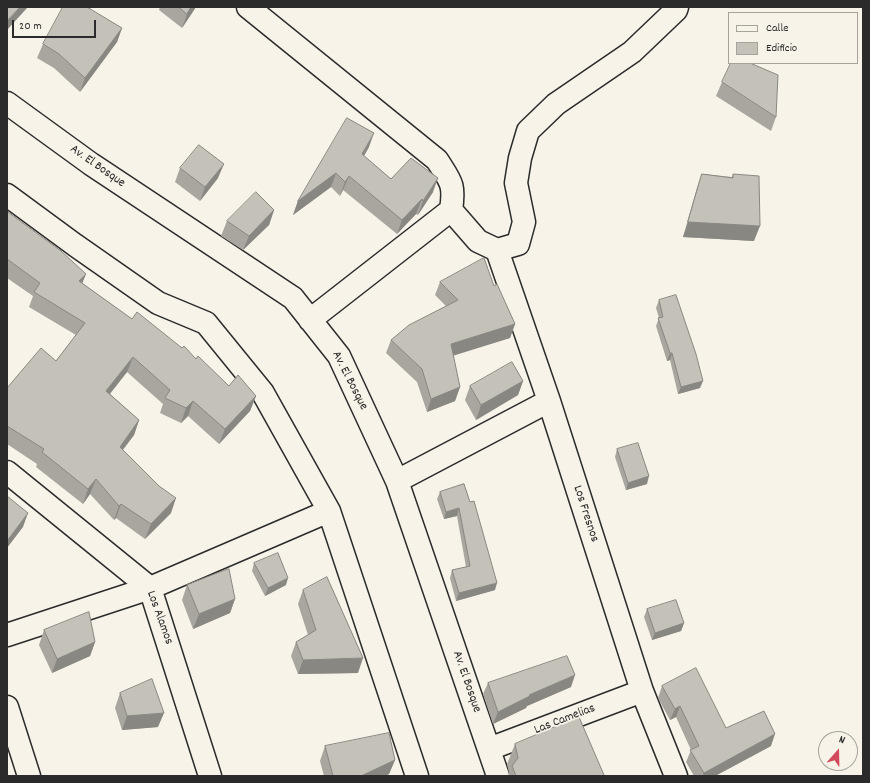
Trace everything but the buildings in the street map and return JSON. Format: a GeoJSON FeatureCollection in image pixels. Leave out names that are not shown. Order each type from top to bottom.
{"type":"FeatureCollection","features":[{"type":"Feature","properties":{"kind":"street"},"geometry":{"type":"LineString","coordinates":[[248,7],[437,160],[452,183],[453,194],[451,210],[310,320]]}},
{"type":"Feature","properties":{"kind":"street"},"geometry":{"type":"LineString","coordinates":[[451,210],[478,241],[497,250],[518,244],[524,222],[516,183],[520,158],[528,131],[556,104],[632,52],[676,10],[677,7]]}},
{"type":"Feature","properties":{"kind":"street","name":"Av. El Bosque"},"geometry":{"type":"LineString","coordinates":[[7,103],[91,164],[293,298],[339,356],[397,481],[498,776]]}},
{"type":"Feature","properties":{"kind":"street"},"geometry":{"type":"LineString","coordinates":[[7,195],[75,246],[158,303],[206,323],[263,393],[329,511],[417,776]]}},
{"type":"Feature","properties":{"kind":"street","name":"Los Fresnos"},"geometry":{"type":"LineString","coordinates":[[497,250],[549,401],[642,691],[676,776]]}},
{"type":"Feature","properties":{"kind":"street"},"geometry":{"type":"LineString","coordinates":[[397,481],[549,401]]}},
{"type":"Feature","properties":{"kind":"street","name":"Los Alamos"},"geometry":{"type":"LineString","coordinates":[[7,472],[150,588],[210,776]]}},
{"type":"Feature","properties":{"kind":"street"},"geometry":{"type":"LineString","coordinates":[[7,635],[150,588],[329,511]]}},
{"type":"Feature","properties":{"kind":"street","name":"Las Camelias"},"geometry":{"type":"LineString","coordinates":[[489,749],[642,691]]}},
{"type":"Feature","properties":{"kind":"street"},"geometry":{"type":"LineString","coordinates":[[7,708],[29,776]]}}]}
